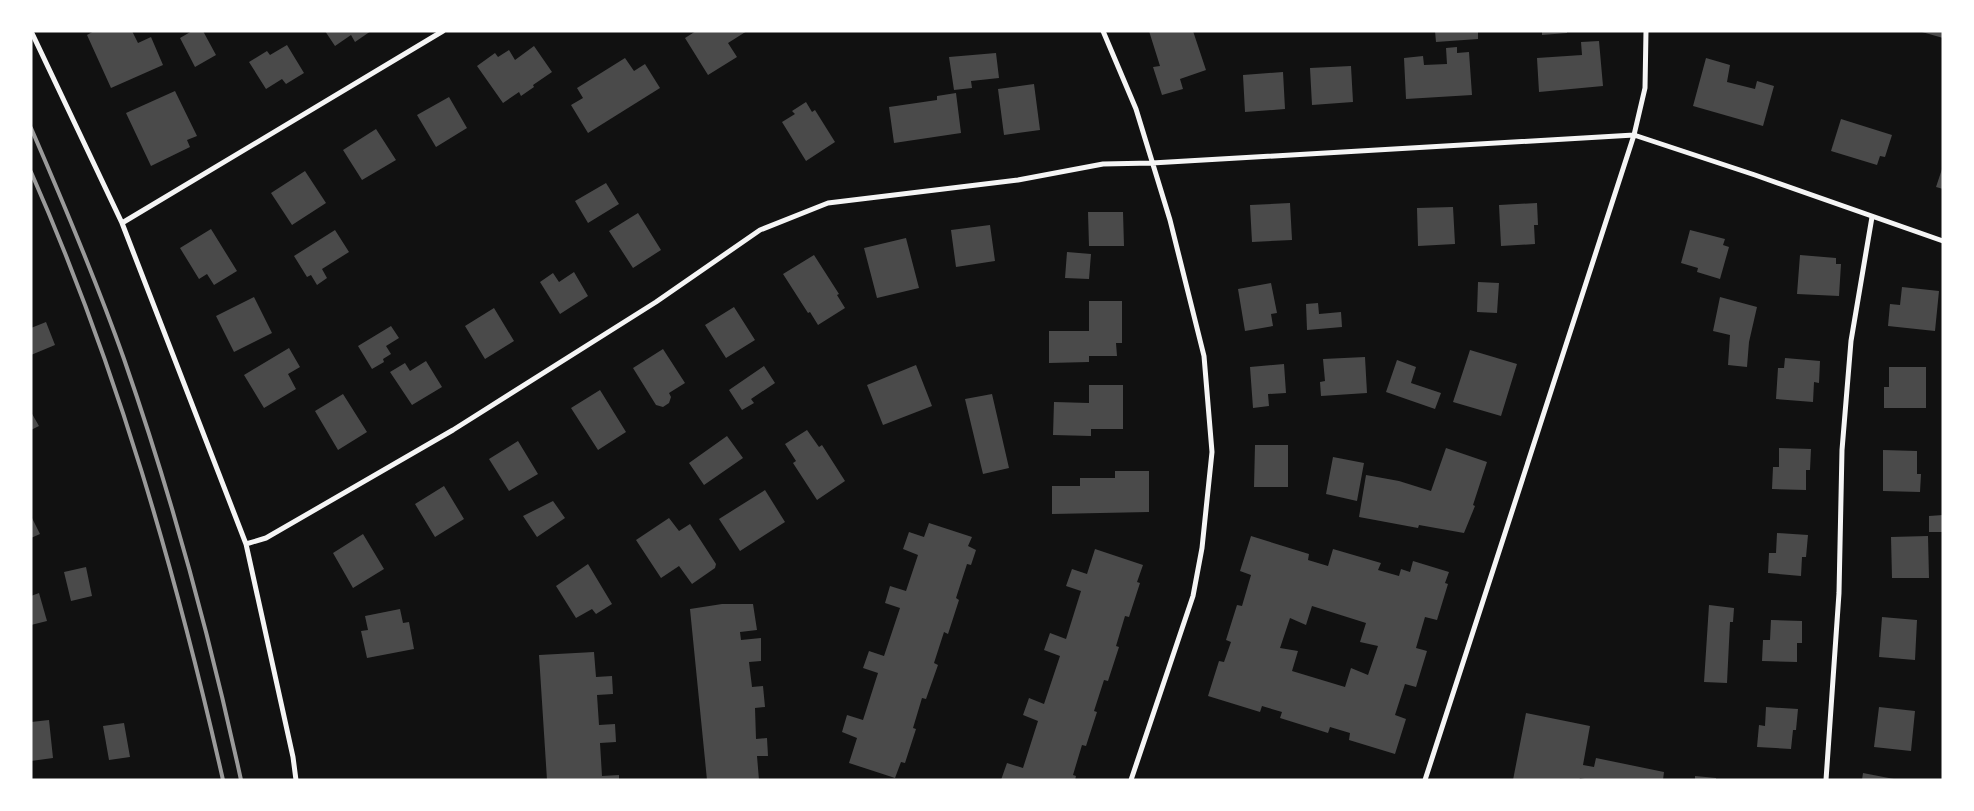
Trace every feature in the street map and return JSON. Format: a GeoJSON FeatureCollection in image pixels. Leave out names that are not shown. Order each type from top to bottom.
{"type":"FeatureCollection","features":[{"type":"Feature","properties":{"kind":"street"},"geometry":{"type":"LineString","coordinates":[[32,31],[122,223],[246,544],[293,757],[296,780]]}},
{"type":"Feature","properties":{"kind":"street"},"geometry":{"type":"LineString","coordinates":[[122,223],[443,31]]}},
{"type":"Feature","properties":{"kind":"street"},"geometry":{"type":"LineString","coordinates":[[1103,31],[1136,109],[1170,220],[1204,356],[1212,452],[1202,548],[1193,596],[1131,780]]}},
{"type":"Feature","properties":{"kind":"street"},"geometry":{"type":"LineString","coordinates":[[1425,780],[1634,135],[1645,88],[1646,31]]}},
{"type":"Feature","properties":{"kind":"street"},"geometry":{"type":"LineString","coordinates":[[246,544],[266,538],[454,430],[656,302],[760,230],[828,203],[1018,180],[1103,164],[1152,163],[1634,135],[1943,241]]}},
{"type":"Feature","properties":{"kind":"street"},"geometry":{"type":"LineString","coordinates":[[1826,780],[1840,593],[1842,450],[1851,341],[1872,217]]}},
{"type":"Feature","properties":{"kind":"building"},"geometry":{"type":"Polygon","coordinates":[[[94,31],[132,31],[138,43],[151,37],[163,65],[111,88],[87,35],[94,31]]]}},
{"type":"Feature","properties":{"kind":"building"},"geometry":{"type":"Polygon","coordinates":[[[192,31],[203,31],[216,55],[195,67],[180,38],[192,31]]]}},
{"type":"Feature","properties":{"kind":"building"},"geometry":{"type":"Polygon","coordinates":[[[325,31],[371,31],[355,42],[351,35],[335,46],[325,31]]]}},
{"type":"Feature","properties":{"kind":"building"},"geometry":{"type":"Polygon","coordinates":[[[696,31],[747,31],[728,43],[737,57],[708,75],[685,38],[696,31]]]}},
{"type":"Feature","properties":{"kind":"building"},"geometry":{"type":"Polygon","coordinates":[[[1149,31],[1193,31],[1206,70],[1180,79],[1183,89],[1162,95],[1153,67],[1160,66],[1149,31]]]}},
{"type":"Feature","properties":{"kind":"building"},"geometry":{"type":"Polygon","coordinates":[[[1435,31],[1478,31],[1478,39],[1436,42],[1435,31]]]}},
{"type":"Feature","properties":{"kind":"building"},"geometry":{"type":"Polygon","coordinates":[[[1542,31],[1567,31],[1567,33],[1542,35],[1542,31]]]}},
{"type":"Feature","properties":{"kind":"building"},"geometry":{"type":"Polygon","coordinates":[[[1943,31],[1943,38],[1922,32],[1943,31]]]}},
{"type":"Feature","properties":{"kind":"building"},"geometry":{"type":"Polygon","coordinates":[[[1599,41],[1603,86],[1539,92],[1537,58],[1582,55],[1581,42],[1599,41]]]}},
{"type":"Feature","properties":{"kind":"building"},"geometry":{"type":"Polygon","coordinates":[[[287,45],[304,73],[286,84],[282,79],[266,89],[249,62],[267,51],[270,55],[287,45]]]}},
{"type":"Feature","properties":{"kind":"building"},"geometry":{"type":"Polygon","coordinates":[[[534,46],[552,72],[521,96],[519,92],[503,103],[477,66],[495,53],[498,57],[509,50],[515,60],[534,46]]]}},
{"type":"Feature","properties":{"kind":"building"},"geometry":{"type":"Polygon","coordinates":[[[1457,47],[1457,53],[1469,52],[1472,95],[1406,99],[1404,58],[1423,56],[1424,65],[1447,64],[1446,48],[1457,47]]]}},
{"type":"Feature","properties":{"kind":"building"},"geometry":{"type":"Polygon","coordinates":[[[996,53],[999,78],[971,81],[972,88],[954,90],[949,57],[996,53]]]}},
{"type":"Feature","properties":{"kind":"building"},"geometry":{"type":"Polygon","coordinates":[[[625,58],[634,71],[645,64],[660,88],[588,133],[571,105],[583,98],[577,88],[625,58]]]}},
{"type":"Feature","properties":{"kind":"building"},"geometry":{"type":"Polygon","coordinates":[[[1706,58],[1730,65],[1727,82],[1755,89],[1757,81],[1774,86],[1763,126],[1693,106],[1706,58]]]}},
{"type":"Feature","properties":{"kind":"building"},"geometry":{"type":"Polygon","coordinates":[[[1351,66],[1353,102],[1312,105],[1310,68],[1351,66]]]}},
{"type":"Feature","properties":{"kind":"building"},"geometry":{"type":"Polygon","coordinates":[[[1283,72],[1285,109],[1245,112],[1243,75],[1283,72]]]}},
{"type":"Feature","properties":{"kind":"building"},"geometry":{"type":"Polygon","coordinates":[[[1034,84],[1040,130],[1004,135],[998,89],[1034,84]]]}},
{"type":"Feature","properties":{"kind":"building"},"geometry":{"type":"Polygon","coordinates":[[[175,91],[197,136],[187,140],[190,147],[151,166],[126,113],[175,91]]]}},
{"type":"Feature","properties":{"kind":"building"},"geometry":{"type":"Polygon","coordinates":[[[956,93],[961,133],[894,143],[889,107],[937,100],[937,96],[956,93]]]}},
{"type":"Feature","properties":{"kind":"building"},"geometry":{"type":"Polygon","coordinates":[[[449,97],[467,128],[436,147],[417,115],[449,97]]]}},
{"type":"Feature","properties":{"kind":"building"},"geometry":{"type":"Polygon","coordinates":[[[806,102],[812,112],[815,110],[835,142],[806,161],[782,122],[795,114],[792,111],[806,102]]]}},
{"type":"Feature","properties":{"kind":"building"},"geometry":{"type":"Polygon","coordinates":[[[1841,119],[1892,135],[1885,157],[1880,156],[1877,165],[1831,151],[1841,119]]]}},
{"type":"Feature","properties":{"kind":"building"},"geometry":{"type":"Polygon","coordinates":[[[376,129],[396,160],[362,180],[343,150],[376,129]]]}},
{"type":"Feature","properties":{"kind":"building"},"geometry":{"type":"Polygon","coordinates":[[[1943,166],[1943,189],[1936,187],[1943,166]]]}},
{"type":"Feature","properties":{"kind":"building"},"geometry":{"type":"Polygon","coordinates":[[[305,171],[326,203],[292,225],[271,193],[305,171]]]}},
{"type":"Feature","properties":{"kind":"building"},"geometry":{"type":"Polygon","coordinates":[[[606,183],[619,204],[588,223],[575,201],[606,183]]]}},
{"type":"Feature","properties":{"kind":"building"},"geometry":{"type":"Polygon","coordinates":[[[1290,203],[1292,240],[1252,242],[1250,205],[1290,203]]]}},
{"type":"Feature","properties":{"kind":"building"},"geometry":{"type":"Polygon","coordinates":[[[1537,203],[1538,225],[1534,225],[1535,244],[1501,246],[1499,205],[1537,203]]]}},
{"type":"Feature","properties":{"kind":"building"},"geometry":{"type":"Polygon","coordinates":[[[1453,207],[1455,244],[1418,246],[1417,208],[1453,207]]]}},
{"type":"Feature","properties":{"kind":"building"},"geometry":{"type":"Polygon","coordinates":[[[1088,212],[1123,212],[1124,246],[1089,246],[1088,212]]]}},
{"type":"Feature","properties":{"kind":"building"},"geometry":{"type":"Polygon","coordinates":[[[638,213],[661,250],[633,268],[609,231],[638,213]]]}},
{"type":"Feature","properties":{"kind":"building"},"geometry":{"type":"Polygon","coordinates":[[[990,225],[995,261],[956,267],[951,230],[990,225]]]}},
{"type":"Feature","properties":{"kind":"building"},"geometry":{"type":"Polygon","coordinates":[[[211,229],[237,271],[214,285],[207,274],[199,279],[180,248],[211,229]]]}},
{"type":"Feature","properties":{"kind":"building"},"geometry":{"type":"Polygon","coordinates":[[[335,230],[349,252],[322,269],[327,278],[317,285],[311,275],[307,277],[294,256],[335,230]]]}},
{"type":"Feature","properties":{"kind":"building"},"geometry":{"type":"Polygon","coordinates":[[[1690,230],[1725,239],[1723,245],[1729,247],[1720,279],[1697,272],[1698,268],[1681,263],[1690,230]]]}},
{"type":"Feature","properties":{"kind":"building"},"geometry":{"type":"Polygon","coordinates":[[[906,238],[919,288],[877,298],[864,248],[906,238]]]}},
{"type":"Feature","properties":{"kind":"building"},"geometry":{"type":"Polygon","coordinates":[[[1067,252],[1091,254],[1089,279],[1065,278],[1067,252]]]}},
{"type":"Feature","properties":{"kind":"building"},"geometry":{"type":"Polygon","coordinates":[[[814,255],[839,294],[837,295],[845,308],[818,325],[783,274],[814,255]]]}},
{"type":"Feature","properties":{"kind":"building"},"geometry":{"type":"Polygon","coordinates":[[[1800,255],[1836,258],[1836,264],[1841,264],[1839,296],[1797,294],[1800,255]]]}},
{"type":"Feature","properties":{"kind":"building"},"geometry":{"type":"Polygon","coordinates":[[[574,272],[588,296],[560,314],[540,282],[553,273],[559,282],[574,272]]]}},
{"type":"Feature","properties":{"kind":"building"},"geometry":{"type":"Polygon","coordinates":[[[1478,282],[1499,283],[1497,313],[1477,312],[1478,282]]]}},
{"type":"Feature","properties":{"kind":"building"},"geometry":{"type":"Polygon","coordinates":[[[1271,283],[1277,313],[1271,314],[1273,326],[1245,331],[1238,289],[1271,283]]]}},
{"type":"Feature","properties":{"kind":"building"},"geometry":{"type":"Polygon","coordinates":[[[1902,287],[1939,291],[1935,331],[1888,326],[1890,304],[1900,305],[1902,287]]]}},
{"type":"Feature","properties":{"kind":"building"},"geometry":{"type":"Polygon","coordinates":[[[254,297],[272,333],[234,352],[216,316],[254,297]]]}},
{"type":"Feature","properties":{"kind":"building"},"geometry":{"type":"Polygon","coordinates":[[[1720,297],[1757,307],[1749,342],[1747,367],[1728,365],[1730,335],[1713,331],[1720,297]]]}},
{"type":"Feature","properties":{"kind":"building"},"geometry":{"type":"Polygon","coordinates":[[[1089,301],[1122,301],[1122,343],[1116,343],[1117,356],[1089,356],[1089,362],[1049,363],[1049,331],[1089,331],[1089,301]]]}},
{"type":"Feature","properties":{"kind":"building"},"geometry":{"type":"Polygon","coordinates":[[[1318,303],[1319,314],[1341,312],[1342,327],[1307,330],[1306,304],[1318,303]]]}},
{"type":"Feature","properties":{"kind":"building"},"geometry":{"type":"Polygon","coordinates":[[[734,307],[755,340],[726,358],[705,325],[734,307]]]}},
{"type":"Feature","properties":{"kind":"building"},"geometry":{"type":"Polygon","coordinates":[[[494,308],[514,341],[485,359],[465,326],[494,308]]]}},
{"type":"Feature","properties":{"kind":"building"},"geometry":{"type":"Polygon","coordinates":[[[46,322],[55,345],[31,355],[31,328],[46,322]]]}},
{"type":"Feature","properties":{"kind":"building"},"geometry":{"type":"Polygon","coordinates":[[[391,326],[399,338],[386,346],[391,354],[383,359],[384,362],[372,369],[358,346],[391,326]]]}},
{"type":"Feature","properties":{"kind":"building"},"geometry":{"type":"Polygon","coordinates":[[[289,348],[300,367],[288,374],[296,389],[264,408],[244,375],[289,348]]]}},
{"type":"Feature","properties":{"kind":"building"},"geometry":{"type":"Polygon","coordinates":[[[663,349],[685,383],[669,393],[671,397],[669,403],[663,407],[656,405],[633,368],[663,349]]]}},
{"type":"Feature","properties":{"kind":"building"},"geometry":{"type":"Polygon","coordinates":[[[1470,350],[1517,364],[1501,416],[1453,402],[1470,350]]]}},
{"type":"Feature","properties":{"kind":"building"},"geometry":{"type":"Polygon","coordinates":[[[1365,357],[1367,393],[1321,396],[1320,382],[1325,381],[1323,359],[1365,357]]]}},
{"type":"Feature","properties":{"kind":"building"},"geometry":{"type":"Polygon","coordinates":[[[1785,358],[1820,361],[1819,383],[1814,382],[1813,402],[1776,399],[1778,368],[1784,368],[1785,358]]]}},
{"type":"Feature","properties":{"kind":"building"},"geometry":{"type":"Polygon","coordinates":[[[1397,360],[1416,367],[1411,383],[1441,393],[1435,409],[1386,392],[1397,360]]]}},
{"type":"Feature","properties":{"kind":"building"},"geometry":{"type":"Polygon","coordinates":[[[426,361],[442,387],[412,405],[390,372],[405,363],[410,371],[426,361]]]}},
{"type":"Feature","properties":{"kind":"building"},"geometry":{"type":"Polygon","coordinates":[[[1284,364],[1286,393],[1268,394],[1269,406],[1253,408],[1250,367],[1284,364]]]}},
{"type":"Feature","properties":{"kind":"building"},"geometry":{"type":"Polygon","coordinates":[[[916,365],[932,406],[883,425],[867,385],[916,365]]]}},
{"type":"Feature","properties":{"kind":"building"},"geometry":{"type":"Polygon","coordinates":[[[764,366],[775,383],[751,399],[754,403],[742,410],[729,390],[764,366]]]}},
{"type":"Feature","properties":{"kind":"building"},"geometry":{"type":"Polygon","coordinates":[[[1889,367],[1926,367],[1926,408],[1884,408],[1884,387],[1889,387],[1889,367]]]}},
{"type":"Feature","properties":{"kind":"building"},"geometry":{"type":"Polygon","coordinates":[[[1089,385],[1123,385],[1123,429],[1091,429],[1091,436],[1053,435],[1054,402],[1089,403],[1089,385]]]}},
{"type":"Feature","properties":{"kind":"building"},"geometry":{"type":"Polygon","coordinates":[[[600,390],[626,432],[598,450],[571,408],[600,390]]]}},
{"type":"Feature","properties":{"kind":"building"},"geometry":{"type":"Polygon","coordinates":[[[343,394],[367,432],[338,450],[315,411],[343,394]]]}},
{"type":"Feature","properties":{"kind":"building"},"geometry":{"type":"Polygon","coordinates":[[[992,394],[1009,468],[983,474],[965,399],[992,394]]]}},
{"type":"Feature","properties":{"kind":"building"},"geometry":{"type":"Polygon","coordinates":[[[31,412],[39,426],[31,430],[31,412]]]}},
{"type":"Feature","properties":{"kind":"building"},"geometry":{"type":"Polygon","coordinates":[[[807,430],[819,447],[822,445],[845,481],[817,500],[793,463],[796,461],[785,444],[807,430]]]}},
{"type":"Feature","properties":{"kind":"building"},"geometry":{"type":"Polygon","coordinates":[[[727,436],[743,458],[704,485],[689,463],[727,436]]]}},
{"type":"Feature","properties":{"kind":"building"},"geometry":{"type":"Polygon","coordinates":[[[518,441],[538,474],[509,491],[489,459],[518,441]]]}},
{"type":"Feature","properties":{"kind":"building"},"geometry":{"type":"Polygon","coordinates":[[[1255,445],[1288,445],[1288,487],[1254,487],[1255,445]]]}},
{"type":"Feature","properties":{"kind":"building"},"geometry":{"type":"Polygon","coordinates":[[[1446,448],[1487,462],[1473,505],[1475,506],[1464,533],[1419,525],[1418,528],[1359,517],[1366,475],[1399,481],[1431,491],[1446,448]]]}},
{"type":"Feature","properties":{"kind":"building"},"geometry":{"type":"Polygon","coordinates":[[[1779,448],[1811,449],[1810,470],[1806,470],[1806,490],[1772,489],[1773,467],[1779,467],[1779,448]]]}},
{"type":"Feature","properties":{"kind":"building"},"geometry":{"type":"Polygon","coordinates":[[[1883,450],[1917,451],[1917,474],[1921,474],[1920,492],[1883,491],[1883,450]]]}},
{"type":"Feature","properties":{"kind":"building"},"geometry":{"type":"Polygon","coordinates":[[[1333,457],[1364,463],[1357,501],[1326,494],[1333,457]]]}},
{"type":"Feature","properties":{"kind":"building"},"geometry":{"type":"Polygon","coordinates":[[[1115,471],[1149,471],[1149,512],[1052,514],[1052,486],[1080,486],[1080,478],[1115,478],[1115,471]]]}},
{"type":"Feature","properties":{"kind":"building"},"geometry":{"type":"Polygon","coordinates":[[[444,486],[464,519],[435,537],[415,504],[444,486]]]}},
{"type":"Feature","properties":{"kind":"building"},"geometry":{"type":"Polygon","coordinates":[[[765,490],[785,522],[740,551],[719,519],[765,490]]]}},
{"type":"Feature","properties":{"kind":"building"},"geometry":{"type":"Polygon","coordinates":[[[553,501],[565,518],[537,537],[523,516],[553,501]]]}},
{"type":"Feature","properties":{"kind":"building"},"geometry":{"type":"Polygon","coordinates":[[[1943,515],[1943,532],[1929,532],[1929,516],[1943,515]]]}},
{"type":"Feature","properties":{"kind":"building"},"geometry":{"type":"Polygon","coordinates":[[[31,516],[40,534],[31,538],[31,516]]]}},
{"type":"Feature","properties":{"kind":"building"},"geometry":{"type":"Polygon","coordinates":[[[669,518],[679,531],[690,524],[716,564],[715,568],[692,584],[679,566],[661,578],[636,540],[669,518]]]}},
{"type":"Feature","properties":{"kind":"building"},"geometry":{"type":"Polygon","coordinates":[[[929,523],[972,537],[968,546],[976,550],[971,565],[967,564],[956,598],[959,600],[948,634],[944,632],[934,663],[938,665],[926,699],[922,698],[913,728],[916,729],[905,763],[901,762],[895,778],[849,763],[857,738],[842,732],[847,715],[863,720],[878,673],[863,668],[869,651],[884,656],[900,608],[885,603],[890,586],[906,591],[918,555],[903,549],[909,532],[924,537],[929,523]]]}},
{"type":"Feature","properties":{"kind":"building"},"geometry":{"type":"Polygon","coordinates":[[[1777,533],[1808,535],[1806,557],[1802,557],[1801,576],[1768,573],[1769,553],[1776,553],[1777,533]]]}},
{"type":"Feature","properties":{"kind":"building"},"geometry":{"type":"Polygon","coordinates":[[[363,534],[384,569],[353,588],[333,553],[363,534]]]}},
{"type":"Feature","properties":{"kind":"building"},"geometry":{"type":"Polygon","coordinates":[[[1251,536],[1309,554],[1308,560],[1328,566],[1333,549],[1381,563],[1378,570],[1399,576],[1401,569],[1410,572],[1413,561],[1449,572],[1445,583],[1448,584],[1437,620],[1425,617],[1416,648],[1427,651],[1416,687],[1405,684],[1395,715],[1406,719],[1395,754],[1349,740],[1350,733],[1330,727],[1328,733],[1280,718],[1282,712],[1262,706],[1260,712],[1208,696],[1219,661],[1224,662],[1231,642],[1226,640],[1237,605],[1242,606],[1251,575],[1240,571],[1251,536]],[[1312,606],[1306,625],[1290,618],[1280,648],[1298,651],[1292,671],[1345,687],[1351,668],[1368,675],[1378,646],[1360,642],[1366,623],[1312,606]]]}},
{"type":"Feature","properties":{"kind":"building"},"geometry":{"type":"Polygon","coordinates":[[[1928,536],[1929,578],[1892,578],[1891,537],[1928,536]]]}},
{"type":"Feature","properties":{"kind":"building"},"geometry":{"type":"Polygon","coordinates":[[[1095,549],[1143,565],[1137,582],[1140,583],[1129,617],[1125,616],[1116,646],[1119,647],[1108,681],[1104,680],[1094,711],[1097,712],[1086,746],[1082,745],[1073,775],[1076,776],[1075,780],[1001,780],[1007,763],[1023,768],[1038,721],[1023,715],[1029,698],[1044,704],[1060,656],[1044,650],[1050,633],[1066,639],[1081,591],[1066,586],[1072,569],[1087,574],[1095,549]]]}},
{"type":"Feature","properties":{"kind":"building"},"geometry":{"type":"Polygon","coordinates":[[[588,564],[612,604],[596,614],[592,609],[576,618],[556,586],[588,564]]]}},
{"type":"Feature","properties":{"kind":"building"},"geometry":{"type":"Polygon","coordinates":[[[86,567],[92,596],[71,601],[64,572],[86,567]]]}},
{"type":"Feature","properties":{"kind":"building"},"geometry":{"type":"Polygon","coordinates":[[[39,593],[47,621],[31,625],[31,596],[39,593]]]}},
{"type":"Feature","properties":{"kind":"building"},"geometry":{"type":"Polygon","coordinates":[[[722,604],[753,604],[757,630],[740,632],[741,640],[761,638],[761,661],[749,662],[752,687],[763,686],[765,707],[755,708],[756,739],[767,738],[768,756],[757,756],[759,780],[707,780],[690,609],[722,604]]]}},
{"type":"Feature","properties":{"kind":"building"},"geometry":{"type":"Polygon","coordinates":[[[1709,605],[1734,608],[1733,622],[1730,622],[1727,683],[1704,682],[1709,605]]]}},
{"type":"Feature","properties":{"kind":"building"},"geometry":{"type":"Polygon","coordinates":[[[400,609],[403,623],[409,622],[414,649],[367,658],[361,631],[368,630],[365,616],[400,609]]]}},
{"type":"Feature","properties":{"kind":"building"},"geometry":{"type":"Polygon","coordinates":[[[1882,617],[1917,620],[1915,660],[1879,657],[1882,617]]]}},
{"type":"Feature","properties":{"kind":"building"},"geometry":{"type":"Polygon","coordinates":[[[1771,620],[1802,621],[1802,643],[1797,643],[1797,662],[1762,661],[1763,640],[1770,640],[1771,620]]]}},
{"type":"Feature","properties":{"kind":"building"},"geometry":{"type":"Polygon","coordinates":[[[594,652],[596,677],[612,676],[613,694],[597,695],[599,725],[615,724],[616,742],[600,743],[602,776],[619,775],[619,780],[547,780],[539,655],[594,652]]]}},
{"type":"Feature","properties":{"kind":"building"},"geometry":{"type":"Polygon","coordinates":[[[1766,707],[1798,709],[1796,730],[1793,730],[1791,749],[1757,747],[1759,725],[1765,726],[1766,707]]]}},
{"type":"Feature","properties":{"kind":"building"},"geometry":{"type":"Polygon","coordinates":[[[1879,707],[1915,711],[1911,751],[1874,747],[1879,707]]]}},
{"type":"Feature","properties":{"kind":"building"},"geometry":{"type":"Polygon","coordinates":[[[1526,713],[1590,726],[1583,765],[1594,767],[1596,758],[1664,772],[1663,780],[1589,780],[1580,778],[1579,780],[1513,780],[1526,713]]]}},
{"type":"Feature","properties":{"kind":"building"},"geometry":{"type":"Polygon","coordinates":[[[49,720],[53,758],[31,761],[31,722],[49,720]]]}},
{"type":"Feature","properties":{"kind":"building"},"geometry":{"type":"Polygon","coordinates":[[[124,723],[130,757],[109,760],[103,726],[124,723]]]}},
{"type":"Feature","properties":{"kind":"building"},"geometry":{"type":"Polygon","coordinates":[[[1863,773],[1894,779],[1894,780],[1862,780],[1863,773]]]}},
{"type":"Feature","properties":{"kind":"building"},"geometry":{"type":"Polygon","coordinates":[[[1695,776],[1716,778],[1716,780],[1695,780],[1695,776]]]}},
{"type":"Feature","properties":{"kind":"railway"},"geometry":{"type":"LineString","coordinates":[[31,128],[91,271],[142,411],[174,515],[203,620],[241,780]]}},
{"type":"Feature","properties":{"kind":"railway"},"geometry":{"type":"LineString","coordinates":[[31,172],[91,320],[142,472],[185,625],[223,780]]}}]}
